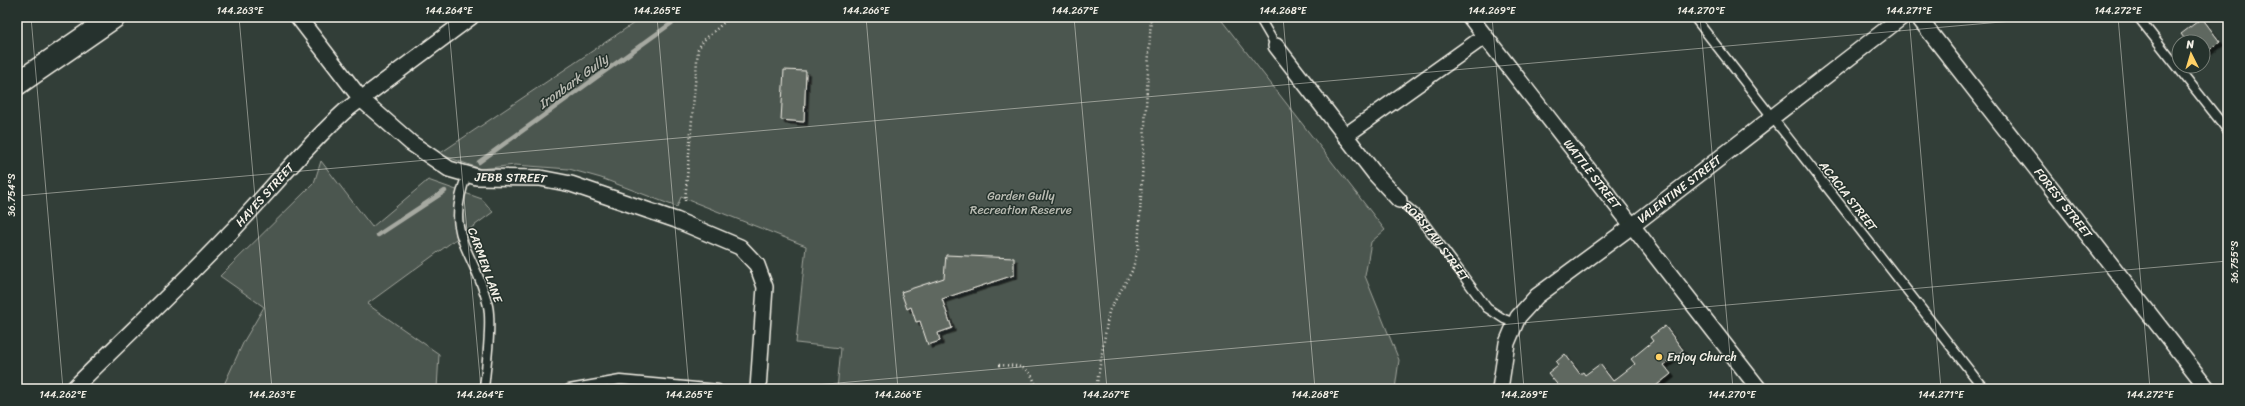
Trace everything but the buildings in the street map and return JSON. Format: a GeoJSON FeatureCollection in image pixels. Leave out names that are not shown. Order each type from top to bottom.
{"type":"FeatureCollection","features":[{"type":"Feature","properties":{"kind":"street"},"geometry":{"type":"LineString","coordinates":[[17,84],[114,17]]}},
{"type":"Feature","properties":{"kind":"street","name":"JEBB STREET"},"geometry":{"type":"LineString","coordinates":[[298,17],[361,99],[427,156],[449,169],[467,175],[491,178],[556,180],[608,195],[676,220],[740,247],[757,265],[763,276],[766,299],[758,389]]}},
{"type":"Feature","properties":{"kind":"street","name":"HAYES STREET"},"geometry":{"type":"LineString","coordinates":[[73,389],[226,237],[316,137],[361,99],[471,17]]}},
{"type":"Feature","properties":{"kind":"street","name":"WATTLE STREET"},"geometry":{"type":"LineString","coordinates":[[1470,17],[1759,389]]}},
{"type":"Feature","properties":{"kind":"street","name":"VALENTINE STREET"},"geometry":{"type":"LineString","coordinates":[[1500,389],[1506,344],[1515,323],[1526,306],[1543,290],[1632,226],[1902,17]]}},
{"type":"Feature","properties":{"kind":"street","name":"FOREST STREET"},"geometry":{"type":"LineString","coordinates":[[1918,17],[2208,389]]}},
{"type":"Feature","properties":{"kind":"street"},"geometry":{"type":"LineString","coordinates":[[1345,136],[1485,36]]}},
{"type":"Feature","properties":{"kind":"street","name":"ROBSHAW STREET"},"geometry":{"type":"LineString","coordinates":[[1276,46],[1345,136],[1399,200]]}},
{"type":"Feature","properties":{"kind":"lane","name":"ROBSHAW STREET"},"geometry":{"type":"LineString","coordinates":[[1259,17],[1276,46]]}},
{"type":"Feature","properties":{"kind":"lane","name":"ACACIA STREET"},"geometry":{"type":"LineString","coordinates":[[1694,17],[1984,389]]}},
{"type":"Feature","properties":{"kind":"lane"},"geometry":{"type":"LineString","coordinates":[[2138,17],[2228,131]]}},
{"type":"Feature","properties":{"kind":"lane","name":"CARMEN LANE"},"geometry":{"type":"LineString","coordinates":[[467,175],[460,196],[457,216],[461,236],[488,306],[484,389]]}},
{"type":"Feature","properties":{"kind":"lane","name":"ROBSHAW STREET"},"geometry":{"type":"LineString","coordinates":[[1399,200],[1420,219],[1486,308],[1504,319],[1515,323]]}},
{"type":"Feature","properties":{"kind":"lane"},"geometry":{"type":"LineString","coordinates":[[569,389],[620,380],[718,389]]}},
{"type":"Feature","properties":{"kind":"path"},"geometry":{"type":"LineString","coordinates":[[685,201],[698,49],[704,40],[730,17]]}},
{"type":"Feature","properties":{"kind":"path"},"geometry":{"type":"LineString","coordinates":[[1096,389],[1109,311],[1132,271],[1138,250],[1151,17]]}},
{"type":"Feature","properties":{"kind":"path"},"geometry":{"type":"LineString","coordinates":[[1000,365],[1018,366],[1028,370],[1032,374],[1037,389]]}},
{"type":"Feature","properties":{"kind":"green space","name":"Garden Gully Recreation Reserve"},"geometry":{"type":"Polygon","coordinates":[[[643,17],[1219,17],[1385,230],[1371,242],[1365,276],[1399,360],[1395,389],[837,389],[841,348],[796,343],[806,246],[681,197],[677,207],[601,178],[569,169],[515,165],[481,169],[439,154],[643,17]]]}},
{"type":"Feature","properties":{"kind":"green space"},"geometry":{"type":"Polygon","coordinates":[[[321,161],[372,227],[428,180],[482,199],[493,212],[367,304],[439,354],[437,389],[222,389],[244,341],[264,307],[220,276],[314,183],[321,161]]]}},
{"type":"Feature","properties":{"kind":"waterway","name":"Ironbark Gully"},"geometry":{"type":"LineString","coordinates":[[479,162],[680,17]]}},
{"type":"Feature","properties":{"kind":"waterway","name":"Ironbark Gully"},"geometry":{"type":"LineString","coordinates":[[378,235],[445,191]]}},
{"type":"Feature","properties":{"kind":"place","name":"Enjoy Church"},"geometry":{"type":"Point","coordinates":[1659,357]}}]}
